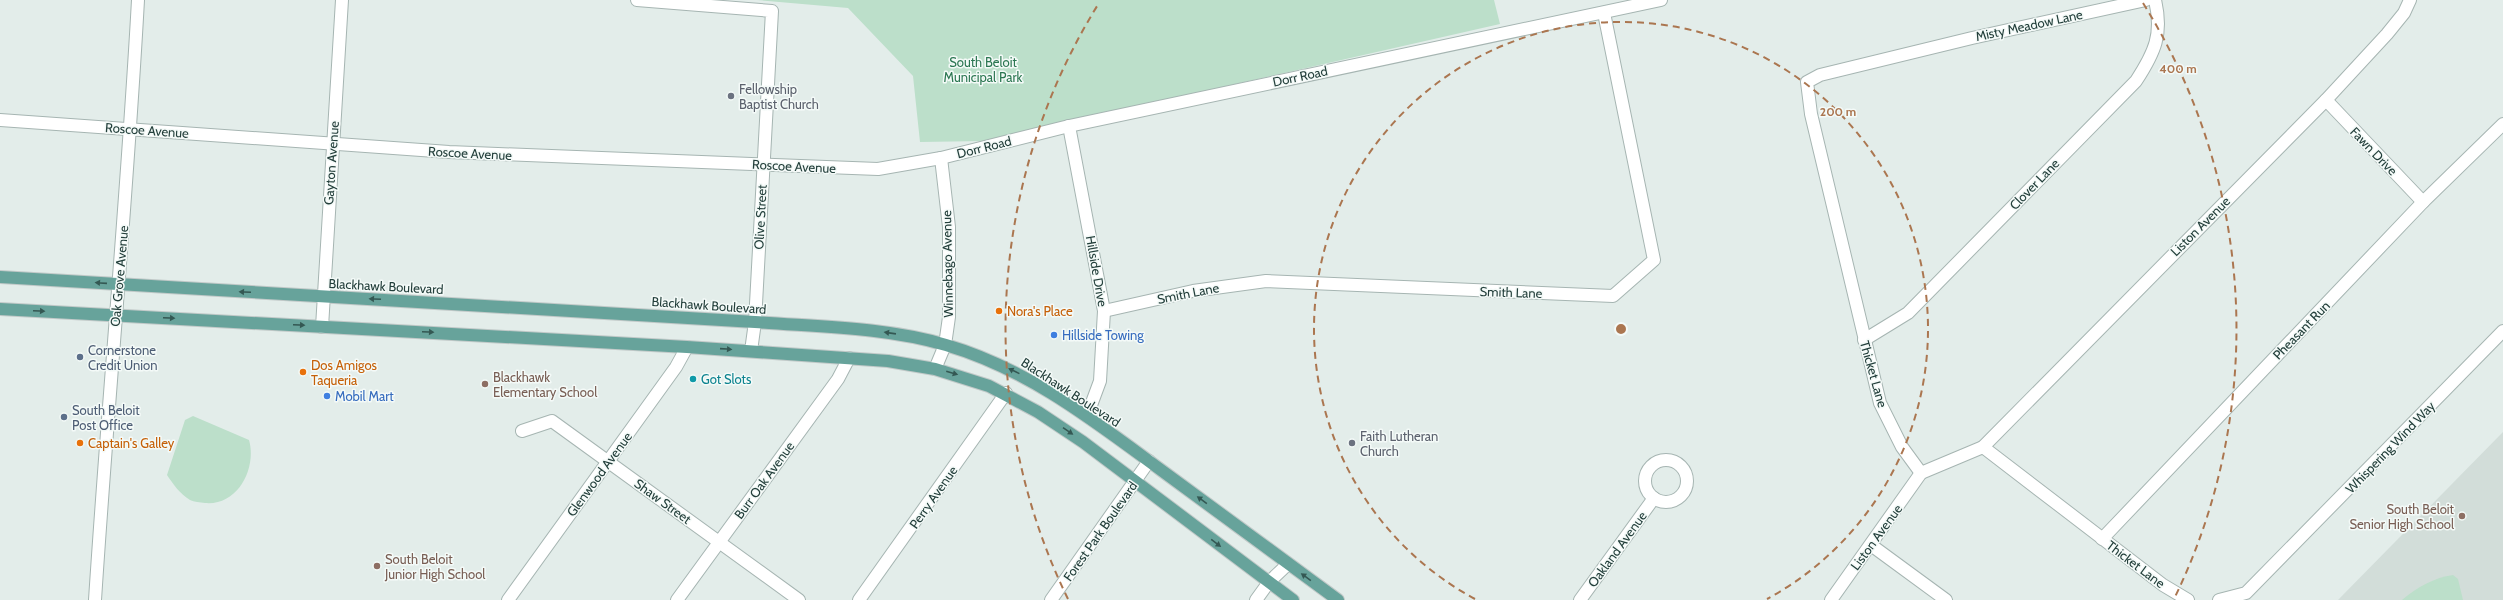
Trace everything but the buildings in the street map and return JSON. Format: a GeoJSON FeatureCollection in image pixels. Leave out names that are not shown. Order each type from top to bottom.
{"type":"FeatureCollection","features":[{"type":"Feature","properties":{"kind":"main road","name":"Blackhawk Boulevard"},"geometry":{"type":"LineString","coordinates":[[0,277],[755,322],[875,331],[945,345],[993,361],[1025,376],[1087,416],[1338,600]]}},
{"type":"Feature","properties":{"kind":"main road"},"geometry":{"type":"LineString","coordinates":[[0,309],[751,351],[909,363],[935,368],[1006,393],[1083,442],[1293,600]]}},
{"type":"Feature","properties":{"kind":"street","name":"Oak Grove Avenue"},"geometry":{"type":"LineString","coordinates":[[95,600],[115,315],[119,285],[138,0]]}},
{"type":"Feature","properties":{"kind":"street","name":"Gayton Avenue"},"geometry":{"type":"LineString","coordinates":[[322,327],[342,0]]}},
{"type":"Feature","properties":{"kind":"street","name":"Olive Street"},"geometry":{"type":"LineString","coordinates":[[637,0],[772,11],[755,322],[751,351]]}},
{"type":"Feature","properties":{"kind":"street","name":"Dorr Road"},"geometry":{"type":"LineString","coordinates":[[941,158],[1069,126],[1661,0]]}},
{"type":"Feature","properties":{"kind":"street","name":"Misty Meadow Lane"},"geometry":{"type":"LineString","coordinates":[[1913,52],[2146,0]]}},
{"type":"Feature","properties":{"kind":"street","name":"Clover Lane"},"geometry":{"type":"LineString","coordinates":[[1864,340],[1908,313],[2136,81],[2153,54],[2160,19],[2155,0]]}},
{"type":"Feature","properties":{"kind":"street","name":"Liston Avenue"},"geometry":{"type":"LineString","coordinates":[[1983,447],[2326,100],[2391,29],[2404,13],[2410,0]]}},
{"type":"Feature","properties":{"kind":"street","name":"Smith Lane"},"geometry":{"type":"LineString","coordinates":[[1104,311],[1193,291],[1266,280],[1613,296],[1654,260],[1604,13]]}},
{"type":"Feature","properties":{"kind":"street","name":"Thicket Lane"},"geometry":{"type":"LineString","coordinates":[[1913,52],[1820,75],[1807,82],[1811,114],[1880,403],[1902,447],[1922,473]]}},
{"type":"Feature","properties":{"kind":"street","name":"Fawn Drive"},"geometry":{"type":"LineString","coordinates":[[2326,100],[2423,202]]}},
{"type":"Feature","properties":{"kind":"street","name":"Roscoe Avenue"},"geometry":{"type":"LineString","coordinates":[[0,120],[449,152],[878,169],[941,158]]}},
{"type":"Feature","properties":{"kind":"street","name":"Hillside Drive"},"geometry":{"type":"LineString","coordinates":[[1069,126],[1104,311],[1100,381],[1087,416]]}},
{"type":"Feature","properties":{"kind":"street","name":"Pheasant Run"},"geometry":{"type":"LineString","coordinates":[[2102,539],[2423,202],[2501,132]]}},
{"type":"Feature","properties":{"kind":"street","name":"Winnebago Avenue"},"geometry":{"type":"LineString","coordinates":[[935,368],[945,345],[949,317],[949,227],[941,158]]}},
{"type":"Feature","properties":{"kind":"street","name":"Whispering Wind Way"},"geometry":{"type":"LineString","coordinates":[[2219,600],[2246,593],[2503,331]]}},
{"type":"Feature","properties":{"kind":"street","name":"Glenwood Avenue"},"geometry":{"type":"LineString","coordinates":[[508,600],[676,368],[687,347]]}},
{"type":"Feature","properties":{"kind":"street","name":"Burr Oak Avenue"},"geometry":{"type":"LineString","coordinates":[[677,600],[838,379],[849,358]]}},
{"type":"Feature","properties":{"kind":"street","name":"Perry Avenue"},"geometry":{"type":"LineString","coordinates":[[859,600],[1006,393]]}},
{"type":"Feature","properties":{"kind":"street","name":"Shaw Street"},"geometry":{"type":"LineString","coordinates":[[522,431],[552,421],[799,600]]}},
{"type":"Feature","properties":{"kind":"street","name":"Thicket Lane"},"geometry":{"type":"LineString","coordinates":[[1983,447],[2163,585],[2188,600]]}},
{"type":"Feature","properties":{"kind":"street"},"geometry":{"type":"LineString","coordinates":[[1922,473],[1983,447]]}},
{"type":"Feature","properties":{"kind":"street","name":"Forest Park Boulevard"},"geometry":{"type":"LineString","coordinates":[[1051,600],[1149,461]]}},
{"type":"Feature","properties":{"kind":"street","name":"Liston Avenue"},"geometry":{"type":"LineString","coordinates":[[1831,600],[1922,473]]}},
{"type":"Feature","properties":{"kind":"street","name":"Oakland Avenue"},"geometry":{"type":"LineString","coordinates":[[1580,600],[1654,498]]}},
{"type":"Feature","properties":{"kind":"street"},"geometry":{"type":"LineString","coordinates":[[1871,545],[1946,600]]}},
{"type":"Feature","properties":{"kind":"street"},"geometry":{"type":"LineString","coordinates":[[1256,600],[1269,582],[1288,564]]}},
{"type":"Feature","properties":{"kind":"shaded area","name":"South Beloit Senior High School"},"geometry":{"type":"Polygon","coordinates":[[[2503,432],[2503,600],[2338,600],[2503,432]]]}},
{"type":"Feature","properties":{"kind":"green space","name":"South Beloit Municipal Park"},"geometry":{"type":"Polygon","coordinates":[[[757,0],[1494,0],[1500,24],[985,141],[920,142],[913,76],[848,8],[757,0]]]}},
{"type":"Feature","properties":{"kind":"green space"},"geometry":{"type":"Polygon","coordinates":[[[193,416],[249,440],[251,451],[250,462],[242,483],[236,492],[217,502],[195,502],[186,498],[167,475],[185,420],[193,416]]]}},
{"type":"Feature","properties":{"kind":"green space"},"geometry":{"type":"Polygon","coordinates":[[[2453,575],[2458,579],[2463,600],[2402,600],[2413,591],[2426,584],[2439,578],[2453,575]]]}},
{"type":"Feature","properties":{"kind":"place","name":"Fellowship Baptist Church"},"geometry":{"type":"Point","coordinates":[731,96]}},
{"type":"Feature","properties":{"kind":"place","name":"Nora's Place"},"geometry":{"type":"Point","coordinates":[999,311]}},
{"type":"Feature","properties":{"kind":"place","name":"Hillside Towing"},"geometry":{"type":"Point","coordinates":[1054,335]}},
{"type":"Feature","properties":{"kind":"place","name":"Cornerstone Credit Union"},"geometry":{"type":"Point","coordinates":[80,357]}},
{"type":"Feature","properties":{"kind":"place","name":"Dos Amigos Taqueria"},"geometry":{"type":"Point","coordinates":[303,372]}},
{"type":"Feature","properties":{"kind":"place","name":"Got Slots"},"geometry":{"type":"Point","coordinates":[693,379]}},
{"type":"Feature","properties":{"kind":"place","name":"Blackhawk Elementary School"},"geometry":{"type":"Point","coordinates":[485,384]}},
{"type":"Feature","properties":{"kind":"place","name":"Mobil Mart"},"geometry":{"type":"Point","coordinates":[327,396]}},
{"type":"Feature","properties":{"kind":"place","name":"South Beloit Post Office"},"geometry":{"type":"Point","coordinates":[64,417]}},
{"type":"Feature","properties":{"kind":"place","name":"Captain's Galley"},"geometry":{"type":"Point","coordinates":[80,443]}},
{"type":"Feature","properties":{"kind":"place","name":"Faith Lutheran Church"},"geometry":{"type":"Point","coordinates":[1352,443]}},
{"type":"Feature","properties":{"kind":"place","name":"South Beloit Senior High School"},"geometry":{"type":"Point","coordinates":[2462,516]}},
{"type":"Feature","properties":{"kind":"place","name":"South Beloit Junior High School"},"geometry":{"type":"Point","coordinates":[377,566]}}]}
